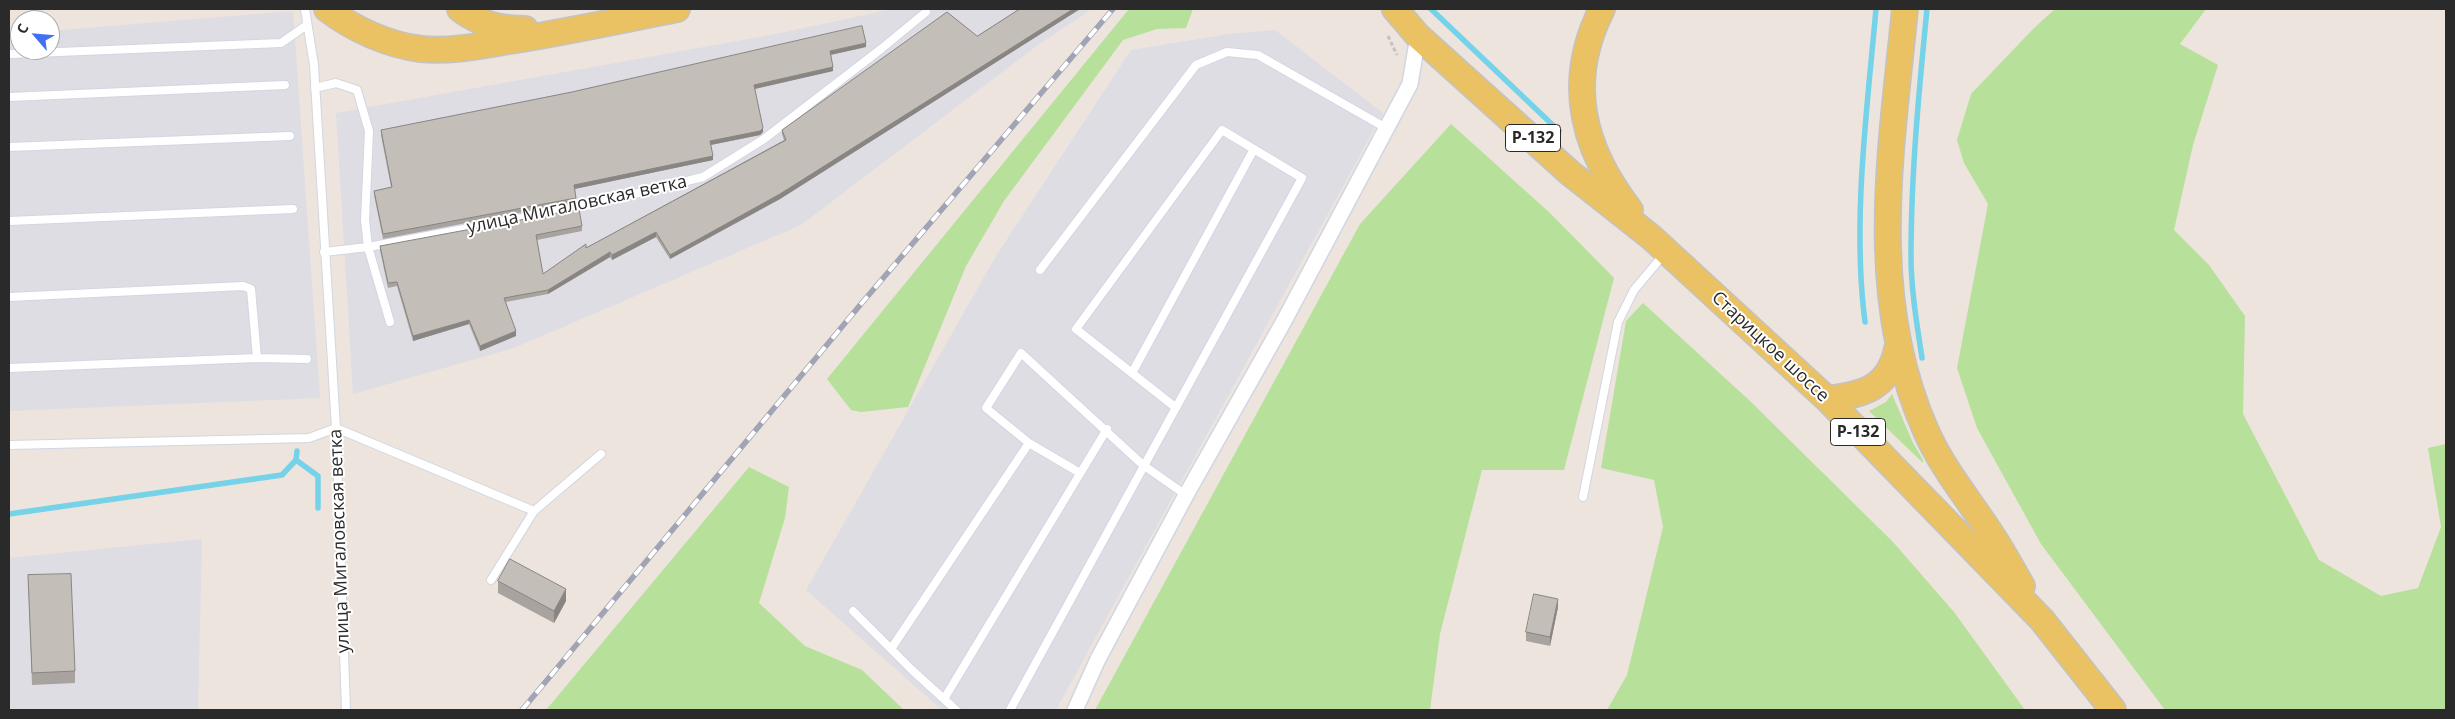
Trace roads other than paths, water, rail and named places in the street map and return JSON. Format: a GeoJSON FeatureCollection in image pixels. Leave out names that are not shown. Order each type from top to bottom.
{"type":"FeatureCollection","features":[{"type":"Feature","properties":{"kind":"main road"},"geometry":{"type":"LineString","coordinates":[[327,9],[340,19],[364,32],[392,42],[420,49],[455,50],[582,29],[677,9]]}},
{"type":"Feature","properties":{"kind":"main road"},"geometry":{"type":"LineString","coordinates":[[460,9],[481,22],[506,28],[582,29]]}},
{"type":"Feature","properties":{"kind":"main road","name":"Старицкое шоссе"},"geometry":{"type":"LineString","coordinates":[[1395,9],[1418,36],[1570,173],[1659,244],[1827,400],[2042,620],[2112,710]]}},
{"type":"Feature","properties":{"kind":"main road"},"geometry":{"type":"LineString","coordinates":[[1602,9],[1586,46],[1583,65],[1582,97],[1588,136],[1602,169],[1659,244]]}},
{"type":"Feature","properties":{"kind":"main road"},"geometry":{"type":"LineString","coordinates":[[1904,9],[1887,223],[1888,269],[1898,348],[1919,414],[1936,452],[1994,537],[2042,620]]}},
{"type":"Feature","properties":{"kind":"main road"},"geometry":{"type":"LineString","coordinates":[[1827,400],[1853,396],[1876,386],[1892,367],[1898,348]]}},
{"type":"Feature","properties":{"kind":"street"},"geometry":{"type":"LineString","coordinates":[[1075,710],[1098,659],[1186,495],[1284,321],[1410,84],[1418,36]]}},
{"type":"Feature","properties":{"kind":"lane","name":"улица Мигаловская ветка"},"geometry":{"type":"LineString","coordinates":[[305,9],[316,88],[324,252],[336,428],[346,710]]}},
{"type":"Feature","properties":{"kind":"lane","name":"улица Мигаловская ветка"},"geometry":{"type":"LineString","coordinates":[[324,252],[368,247],[582,207],[703,178],[764,139],[874,55],[926,12]]}},
{"type":"Feature","properties":{"kind":"lane"},"geometry":{"type":"LineString","coordinates":[[9,54],[281,43],[307,25]]}},
{"type":"Feature","properties":{"kind":"lane"},"geometry":{"type":"LineString","coordinates":[[1040,270],[1196,65],[1227,52],[1258,56],[1386,128]]}},
{"type":"Feature","properties":{"kind":"lane"},"geometry":{"type":"LineString","coordinates":[[316,88],[336,83],[356,90],[369,132],[365,220],[368,247],[390,322]]}},
{"type":"Feature","properties":{"kind":"lane"},"geometry":{"type":"LineString","coordinates":[[9,96],[285,85]]}},
{"type":"Feature","properties":{"kind":"lane"},"geometry":{"type":"LineString","coordinates":[[1010,710],[1302,178],[1222,130],[1076,329],[1175,407]]}},
{"type":"Feature","properties":{"kind":"lane"},"geometry":{"type":"LineString","coordinates":[[9,147],[290,136]]}},
{"type":"Feature","properties":{"kind":"lane"},"geometry":{"type":"LineString","coordinates":[[1132,373],[1254,149]]}},
{"type":"Feature","properties":{"kind":"lane"},"geometry":{"type":"LineString","coordinates":[[9,221],[293,209]]}},
{"type":"Feature","properties":{"kind":"lane"},"geometry":{"type":"LineString","coordinates":[[1583,497],[1618,322],[1659,244]]}},
{"type":"Feature","properties":{"kind":"lane"},"geometry":{"type":"LineString","coordinates":[[9,297],[243,286],[251,289],[257,358]]}},
{"type":"Feature","properties":{"kind":"lane"},"geometry":{"type":"LineString","coordinates":[[1080,473],[1029,443],[986,408],[1021,353],[1144,464],[1186,495]]}},
{"type":"Feature","properties":{"kind":"lane"},"geometry":{"type":"LineString","coordinates":[[9,368],[257,358],[307,359]]}},
{"type":"Feature","properties":{"kind":"lane"},"geometry":{"type":"LineString","coordinates":[[9,445],[309,438],[336,428],[534,510]]}},
{"type":"Feature","properties":{"kind":"lane"},"geometry":{"type":"LineString","coordinates":[[944,699],[1107,429]]}},
{"type":"Feature","properties":{"kind":"lane"},"geometry":{"type":"LineString","coordinates":[[891,649],[1029,443]]}},
{"type":"Feature","properties":{"kind":"lane"},"geometry":{"type":"LineString","coordinates":[[491,580],[534,510],[601,454]]}},
{"type":"Feature","properties":{"kind":"lane"},"geometry":{"type":"LineString","coordinates":[[852,611],[956,710]]}},
{"type":"Feature","properties":{"kind":"waterway"},"geometry":{"type":"LineString","coordinates":[[1431,9],[1559,131]]}},
{"type":"Feature","properties":{"kind":"waterway"},"geometry":{"type":"LineString","coordinates":[[1865,322],[1861,284],[1860,206],[1876,9]]}},
{"type":"Feature","properties":{"kind":"waterway"},"geometry":{"type":"LineString","coordinates":[[1922,358],[1912,282],[1911,225],[1916,132],[1927,9]]}},
{"type":"Feature","properties":{"kind":"waterway"},"geometry":{"type":"LineString","coordinates":[[9,514],[282,475],[296,460],[297,451]]}},
{"type":"Feature","properties":{"kind":"waterway"},"geometry":{"type":"LineString","coordinates":[[296,460],[318,476],[318,508]]}},
{"type":"Feature","properties":{"kind":"railway"},"geometry":{"type":"LineString","coordinates":[[522,710],[861,304],[1113,9]]}}]}
